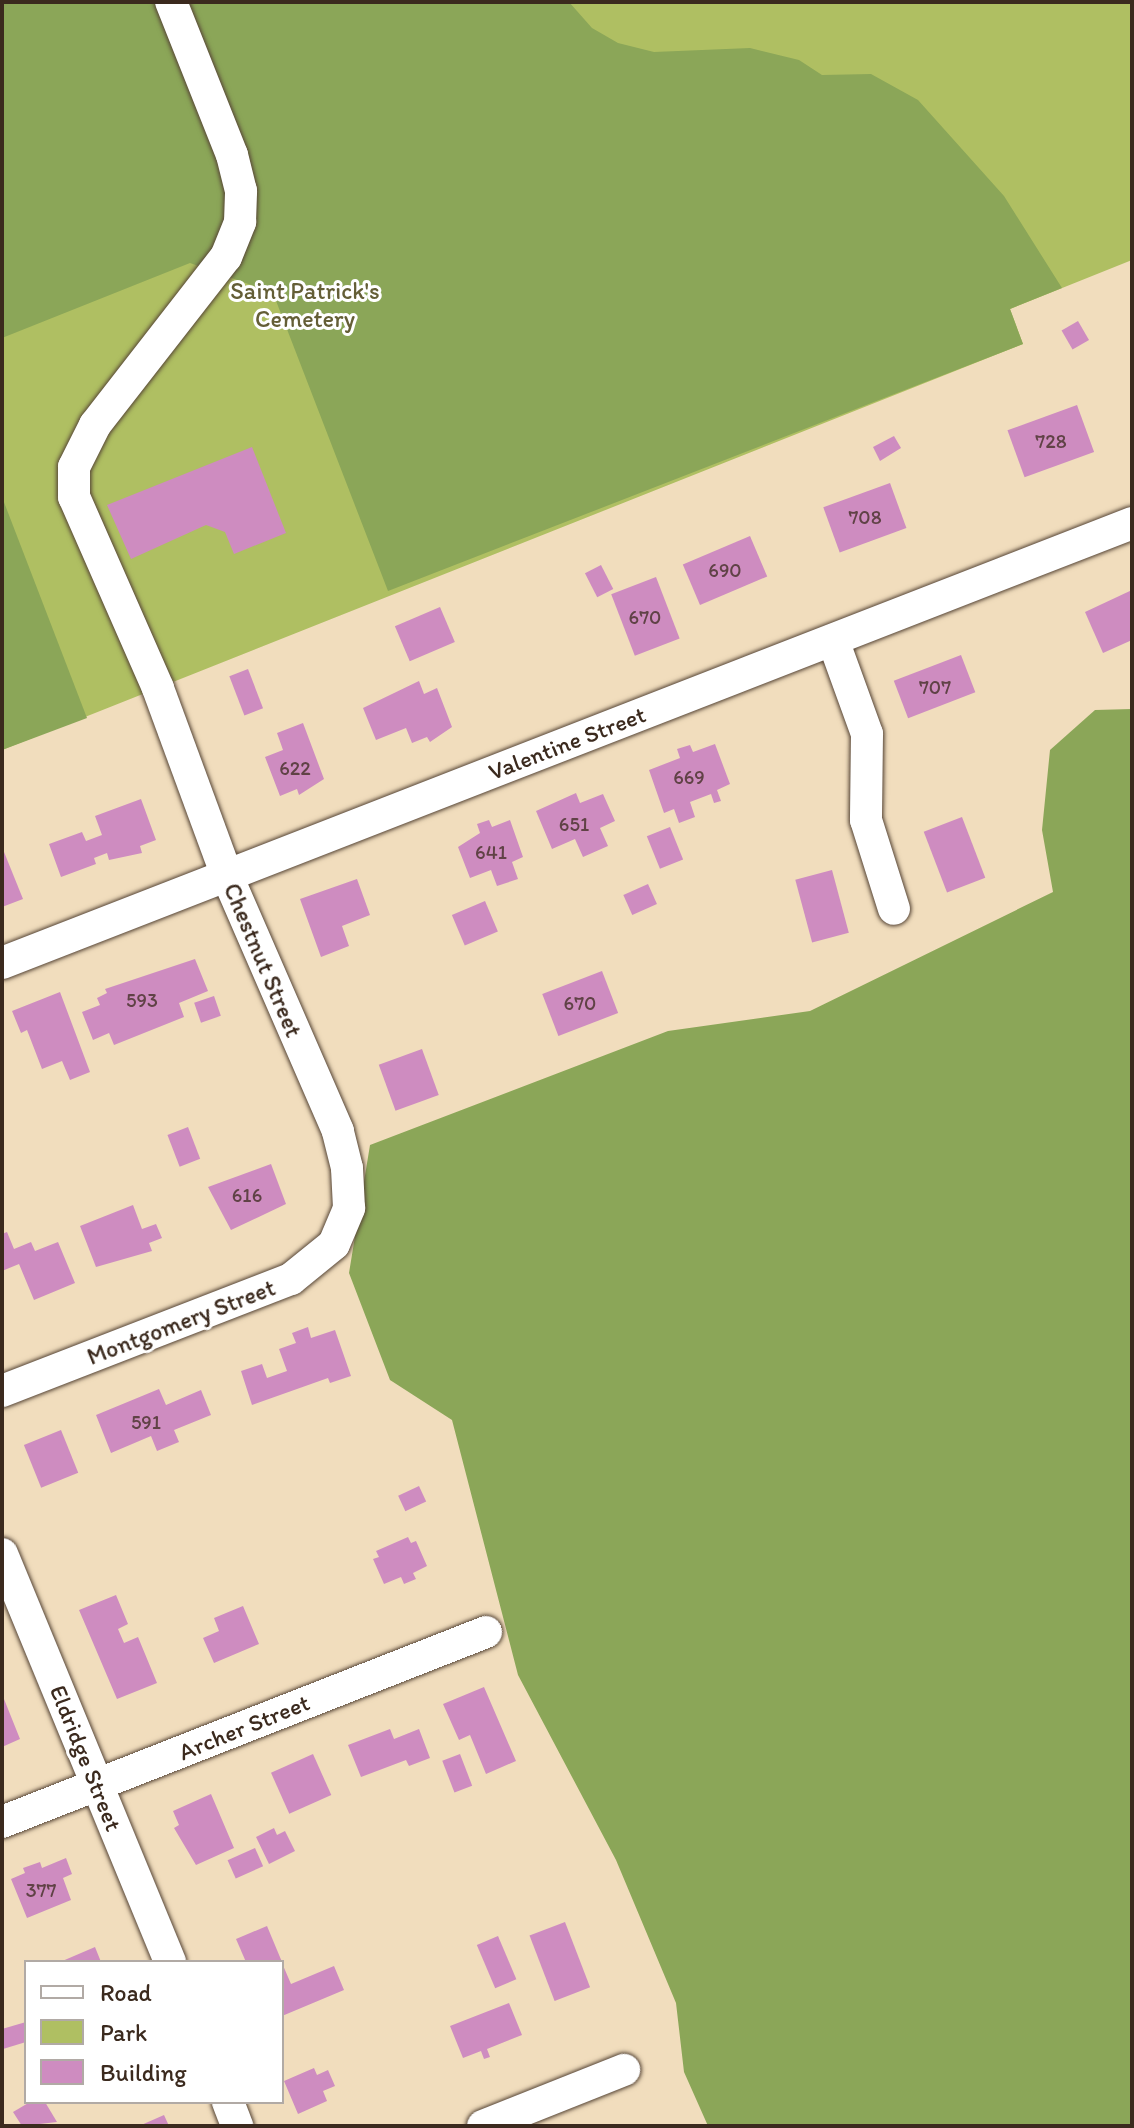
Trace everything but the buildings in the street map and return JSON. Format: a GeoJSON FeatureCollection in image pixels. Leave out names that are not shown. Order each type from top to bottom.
{"type":"FeatureCollection","features":[{"type":"Feature","properties":{"kind":"street","name":"Chestnut Street"},"geometry":{"type":"LineString","coordinates":[[171,2],[232,155],[241,191],[240,222],[226,257],[95,425],[74,467],[74,497],[159,692],[227,876],[338,1131],[349,1188],[343,1230]]}},
{"type":"Feature","properties":{"kind":"street","name":"Valentine Street"},"geometry":{"type":"LineString","coordinates":[[2,963],[1132,523]]}},
{"type":"Feature","properties":{"kind":"street"},"geometry":{"type":"LineString","coordinates":[[833,640],[867,734],[866,820],[894,909]]}},
{"type":"Feature","properties":{"kind":"street","name":"Montgomery Street"},"geometry":{"type":"LineString","coordinates":[[2,1391],[291,1279],[320,1260],[343,1230]]}},
{"type":"Feature","properties":{"kind":"street","name":"Eldridge Street"},"geometry":{"type":"LineString","coordinates":[[2,1554],[169,1960]]}},
{"type":"Feature","properties":{"kind":"street","name":"Archer Street"},"geometry":{"type":"LineString","coordinates":[[2,1822],[486,1632]]}},
{"type":"Feature","properties":{"kind":"street"},"geometry":{"type":"LineString","coordinates":[[483,2126],[624,2070]]}},
{"type":"Feature","properties":{"kind":"street"},"geometry":{"type":"LineString","coordinates":[[229,2104],[237,2126]]}},
{"type":"Feature","properties":{"kind":"green space","name":"Saint Patrick's Cemetery"},"geometry":{"type":"Polygon","coordinates":[[[2,2],[1132,2],[1132,260],[1010,309],[1023,344],[2,750],[2,2]]]}},
{"type":"Feature","properties":{"kind":"green space","name":"Saint Patrick's Cemetery"},"geometry":{"type":"Polygon","coordinates":[[[2,2],[569,2],[592,28],[618,43],[654,52],[750,48],[799,60],[822,75],[871,74],[918,100],[1004,196],[1062,288],[1010,309],[1023,344],[388,591],[273,293],[190,263],[2,338],[2,2]]]}},
{"type":"Feature","properties":{"kind":"green space"},"geometry":{"type":"Polygon","coordinates":[[[2,497],[87,718],[2,750],[2,497]]]}},
{"type":"Feature","properties":{"kind":"green space"},"geometry":{"type":"Polygon","coordinates":[[[1132,709],[1132,2126],[708,2126],[684,2072],[676,2003],[616,1860],[518,1675],[452,1420],[390,1380],[349,1273],[370,1145],[668,1031],[810,1011],[1053,892],[1042,830],[1050,750],[1095,710],[1132,709]]]}}]}
